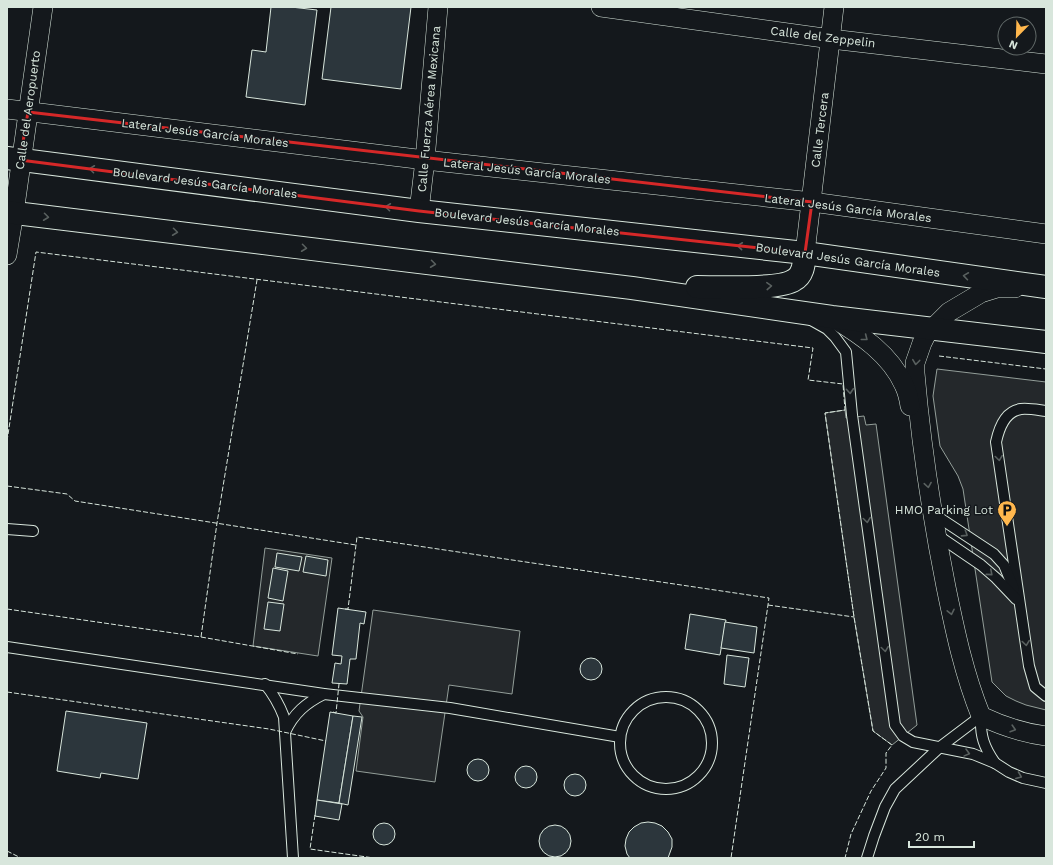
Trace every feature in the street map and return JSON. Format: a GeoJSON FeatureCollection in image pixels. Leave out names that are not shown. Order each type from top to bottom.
{"type":"FeatureCollection","features":[{"type":"Feature","properties":{"kind":"main road","name":"Boulevard Jesús García Morales"},"geometry":{"type":"LineString","coordinates":[[14,159],[419,211],[805,253],[1046,288]]}},
{"type":"Feature","properties":{"kind":"main road"},"geometry":{"type":"LineString","coordinates":[[10,213],[632,288],[832,317],[1046,342]]}},
{"type":"Feature","properties":{"kind":"main road"},"geometry":{"type":"LineString","coordinates":[[632,288],[771,286],[785,284],[795,280],[800,274],[803,267],[805,253]]}},
{"type":"Feature","properties":{"kind":"street","name":"Calle del Aeropuerto"},"geometry":{"type":"LineString","coordinates":[[7,255],[14,159],[28,112],[43,7]]}},
{"type":"Feature","properties":{"kind":"street","name":"Calle Fuerza Aérea Mexicana"},"geometry":{"type":"LineString","coordinates":[[419,211],[425,160],[438,7]]}},
{"type":"Feature","properties":{"kind":"street","name":"Calle del Zeppelin"},"geometry":{"type":"LineString","coordinates":[[601,7],[831,39],[1046,64]]}},
{"type":"Feature","properties":{"kind":"street","name":"Calle Tercera"},"geometry":{"type":"LineString","coordinates":[[805,253],[834,7]]}},
{"type":"Feature","properties":{"kind":"street","name":"Lateral Jesús García Morales"},"geometry":{"type":"LineString","coordinates":[[7,109],[425,160],[812,202],[1046,234]]}},
{"type":"Feature","properties":{"kind":"street","name":"Boulevard Jesús García Morales"},"geometry":{"type":"LineString","coordinates":[[922,446],[915,363],[926,335],[949,312],[981,293],[997,288],[1046,288]]}},
{"type":"Feature","properties":{"kind":"street"},"geometry":{"type":"LineString","coordinates":[[832,317],[857,332],[876,347],[891,363],[904,385],[922,446],[935,534],[957,642],[968,683],[981,716],[997,724],[1015,730],[1046,736]]}},
{"type":"Feature","properties":{"kind":"lane"},"geometry":{"type":"LineString","coordinates":[[785,310],[808,319],[827,329],[846,352],[852,415],[895,725],[903,736],[913,742],[973,754],[995,763],[1009,772],[1023,778],[1046,783]]}},
{"type":"Feature","properties":{"kind":"lane"},"geometry":{"type":"LineString","coordinates":[[1046,411],[1021,408],[1010,412],[999,430],[996,442],[1029,666],[1035,687],[1046,696]]}},
{"type":"Feature","properties":{"kind":"lane"},"geometry":{"type":"LineString","coordinates":[[932,513],[994,554],[1004,565],[1020,604]]}},
{"type":"Feature","properties":{"kind":"lane"},"geometry":{"type":"LineString","coordinates":[[7,529],[33,531]]}},
{"type":"Feature","properties":{"kind":"lane"},"geometry":{"type":"LineString","coordinates":[[935,534],[981,565],[996,578],[1020,604]]}},
{"type":"Feature","properties":{"kind":"lane"},"geometry":{"type":"LineString","coordinates":[[7,647],[265,684],[324,694],[450,708],[620,737]]}},
{"type":"Feature","properties":{"kind":"lane"},"geometry":{"type":"LineString","coordinates":[[265,684],[280,705],[284,717],[293,858]]}},
{"type":"Feature","properties":{"kind":"lane"},"geometry":{"type":"LineString","coordinates":[[285,732],[291,719],[302,708],[324,694]]}},
{"type":"Feature","properties":{"kind":"lane"},"geometry":{"type":"LineString","coordinates":[[659,697],[674,698],[688,703],[700,712],[709,724],[712,738],[711,754],[705,768],[694,779],[681,787],[666,789],[650,786],[637,778],[627,766],[621,752],[620,737],[625,723],[633,710],[645,702],[659,697]]}},
{"type":"Feature","properties":{"kind":"lane"},"geometry":{"type":"LineString","coordinates":[[867,858],[885,807],[895,789],[940,747],[981,716]]}},
{"type":"Feature","properties":{"kind":"lane"},"geometry":{"type":"LineString","coordinates":[[981,716],[980,729],[983,742],[995,763]]}},
{"type":"Feature","properties":{"kind":"highlighted area"},"geometry":{"type":"Polygon","coordinates":[[[28,112],[812,202],[805,253],[419,211],[20,160],[28,112]]]}},
{"type":"Feature","properties":{"kind":"shaded area","name":"HMO Parking Lot"},"geometry":{"type":"Polygon","coordinates":[[[937,369],[1046,382],[1046,710],[1026,705],[1006,696],[992,682],[963,489],[958,476],[940,446],[933,396],[937,369]]]}},
{"type":"Feature","properties":{"kind":"shaded area"},"geometry":{"type":"Polygon","coordinates":[[[845,410],[846,418],[864,416],[866,425],[876,424],[917,725],[892,745],[873,731],[854,617],[825,413],[845,410]]]}},
{"type":"Feature","properties":{"kind":"shaded area"},"geometry":{"type":"Polygon","coordinates":[[[265,548],[332,558],[318,656],[253,646],[265,548]]]}},
{"type":"Feature","properties":{"kind":"shaded area"},"geometry":{"type":"Polygon","coordinates":[[[373,610],[520,631],[512,694],[449,685],[435,782],[356,771],[363,717],[359,711],[373,610]]]}},
{"type":"Feature","properties":{"kind":"building"},"geometry":{"type":"Polygon","coordinates":[[[271,7],[291,7],[317,10],[305,105],[246,97],[252,50],[266,52],[271,7]]]}},
{"type":"Feature","properties":{"kind":"building"},"geometry":{"type":"Polygon","coordinates":[[[331,7],[411,7],[401,89],[322,79],[331,7]]]}},
{"type":"Feature","properties":{"kind":"building"},"geometry":{"type":"Polygon","coordinates":[[[277,553],[302,557],[299,571],[275,567],[277,553]]]}},
{"type":"Feature","properties":{"kind":"building"},"geometry":{"type":"Polygon","coordinates":[[[306,556],[328,560],[326,576],[303,572],[306,556]]]}},
{"type":"Feature","properties":{"kind":"building"},"geometry":{"type":"Polygon","coordinates":[[[273,568],[288,571],[283,601],[268,598],[273,568]]]}},
{"type":"Feature","properties":{"kind":"building"},"geometry":{"type":"Polygon","coordinates":[[[268,602],[284,604],[280,631],[264,629],[268,602]]]}},
{"type":"Feature","properties":{"kind":"building"},"geometry":{"type":"Polygon","coordinates":[[[338,608],[366,612],[364,624],[360,623],[356,659],[350,659],[347,684],[332,683],[335,663],[341,664],[342,656],[332,655],[338,608]]]}},
{"type":"Feature","properties":{"kind":"building"},"geometry":{"type":"Polygon","coordinates":[[[690,614],[726,620],[720,655],[685,649],[690,614]]]}},
{"type":"Feature","properties":{"kind":"building"},"geometry":{"type":"Polygon","coordinates":[[[725,622],[757,627],[754,653],[721,648],[725,622]]]}},
{"type":"Feature","properties":{"kind":"building"},"geometry":{"type":"Polygon","coordinates":[[[727,655],[749,658],[745,687],[724,684],[727,655]]]}},
{"type":"Feature","properties":{"kind":"building"},"geometry":{"type":"Polygon","coordinates":[[[591,658],[599,661],[602,669],[599,677],[591,680],[583,677],[580,669],[583,661],[591,658]]]}},
{"type":"Feature","properties":{"kind":"building"},"geometry":{"type":"Polygon","coordinates":[[[66,711],[147,723],[138,779],[101,773],[100,778],[57,771],[66,711]]]}},
{"type":"Feature","properties":{"kind":"building"},"geometry":{"type":"Polygon","coordinates":[[[330,712],[353,716],[339,803],[317,800],[330,712]]]}},
{"type":"Feature","properties":{"kind":"building"},"geometry":{"type":"Polygon","coordinates":[[[353,716],[362,717],[348,805],[339,803],[353,716]]]}},
{"type":"Feature","properties":{"kind":"building"},"geometry":{"type":"Polygon","coordinates":[[[478,759],[486,762],[489,770],[486,778],[478,781],[470,778],[467,770],[470,762],[478,759]]]}},
{"type":"Feature","properties":{"kind":"building"},"geometry":{"type":"Polygon","coordinates":[[[526,766],[534,769],[537,777],[534,785],[526,788],[518,785],[515,777],[518,769],[526,766]]]}},
{"type":"Feature","properties":{"kind":"building"},"geometry":{"type":"Polygon","coordinates":[[[575,774],[583,777],[586,785],[583,793],[575,796],[567,793],[564,785],[567,777],[575,774]]]}},
{"type":"Feature","properties":{"kind":"building"},"geometry":{"type":"Polygon","coordinates":[[[317,800],[342,804],[339,820],[315,816],[317,800]]]}},
{"type":"Feature","properties":{"kind":"building"},"geometry":{"type":"Polygon","coordinates":[[[648,822],[662,826],[672,839],[672,847],[668,858],[630,858],[627,854],[625,846],[629,832],[641,823],[648,822]]]}},
{"type":"Feature","properties":{"kind":"building"},"geometry":{"type":"Polygon","coordinates":[[[384,823],[392,826],[395,834],[392,842],[384,845],[376,842],[373,834],[376,826],[384,823]]]}},
{"type":"Feature","properties":{"kind":"building"},"geometry":{"type":"Polygon","coordinates":[[[555,825],[566,830],[571,841],[566,852],[555,857],[544,852],[539,841],[544,830],[555,825]]]}},
{"type":"Feature","properties":{"kind":"fence"},"geometry":{"type":"LineString","coordinates":[[7,441],[36,252],[813,348],[808,380],[843,384],[845,410],[825,413],[854,617],[873,731],[892,745],[886,753],[886,768],[871,791],[851,834],[845,858]]}},
{"type":"Feature","properties":{"kind":"fence"},"geometry":{"type":"LineString","coordinates":[[201,637],[217,523],[257,280]]}},
{"type":"Feature","properties":{"kind":"fence"},"geometry":{"type":"LineString","coordinates":[[939,356],[1046,369]]}},
{"type":"Feature","properties":{"kind":"fence"},"geometry":{"type":"LineString","coordinates":[[7,486],[67,494],[75,501],[356,545]]}},
{"type":"Feature","properties":{"kind":"fence"},"geometry":{"type":"LineString","coordinates":[[345,609],[348,609],[357,537],[769,598],[731,858]]}},
{"type":"Feature","properties":{"kind":"fence"},"geometry":{"type":"LineString","coordinates":[[768,605],[854,617]]}},
{"type":"Feature","properties":{"kind":"fence"},"geometry":{"type":"LineString","coordinates":[[7,609],[201,637],[298,654]]}},
{"type":"Feature","properties":{"kind":"fence"},"geometry":{"type":"LineString","coordinates":[[333,712],[336,713],[338,683]]}},
{"type":"Feature","properties":{"kind":"fence"},"geometry":{"type":"LineString","coordinates":[[7,692],[269,729],[326,741]]}},
{"type":"Feature","properties":{"kind":"fence"},"geometry":{"type":"LineString","coordinates":[[315,815],[310,849],[374,858]]}},
{"type":"Feature","properties":{"kind":"fence"},"geometry":{"type":"LineString","coordinates":[[7,851],[21,858]]}},
{"type":"Feature","properties":{"kind":"place","name":"HMO Parking Lot"},"geometry":{"type":"Point","coordinates":[1007,527]}}]}
